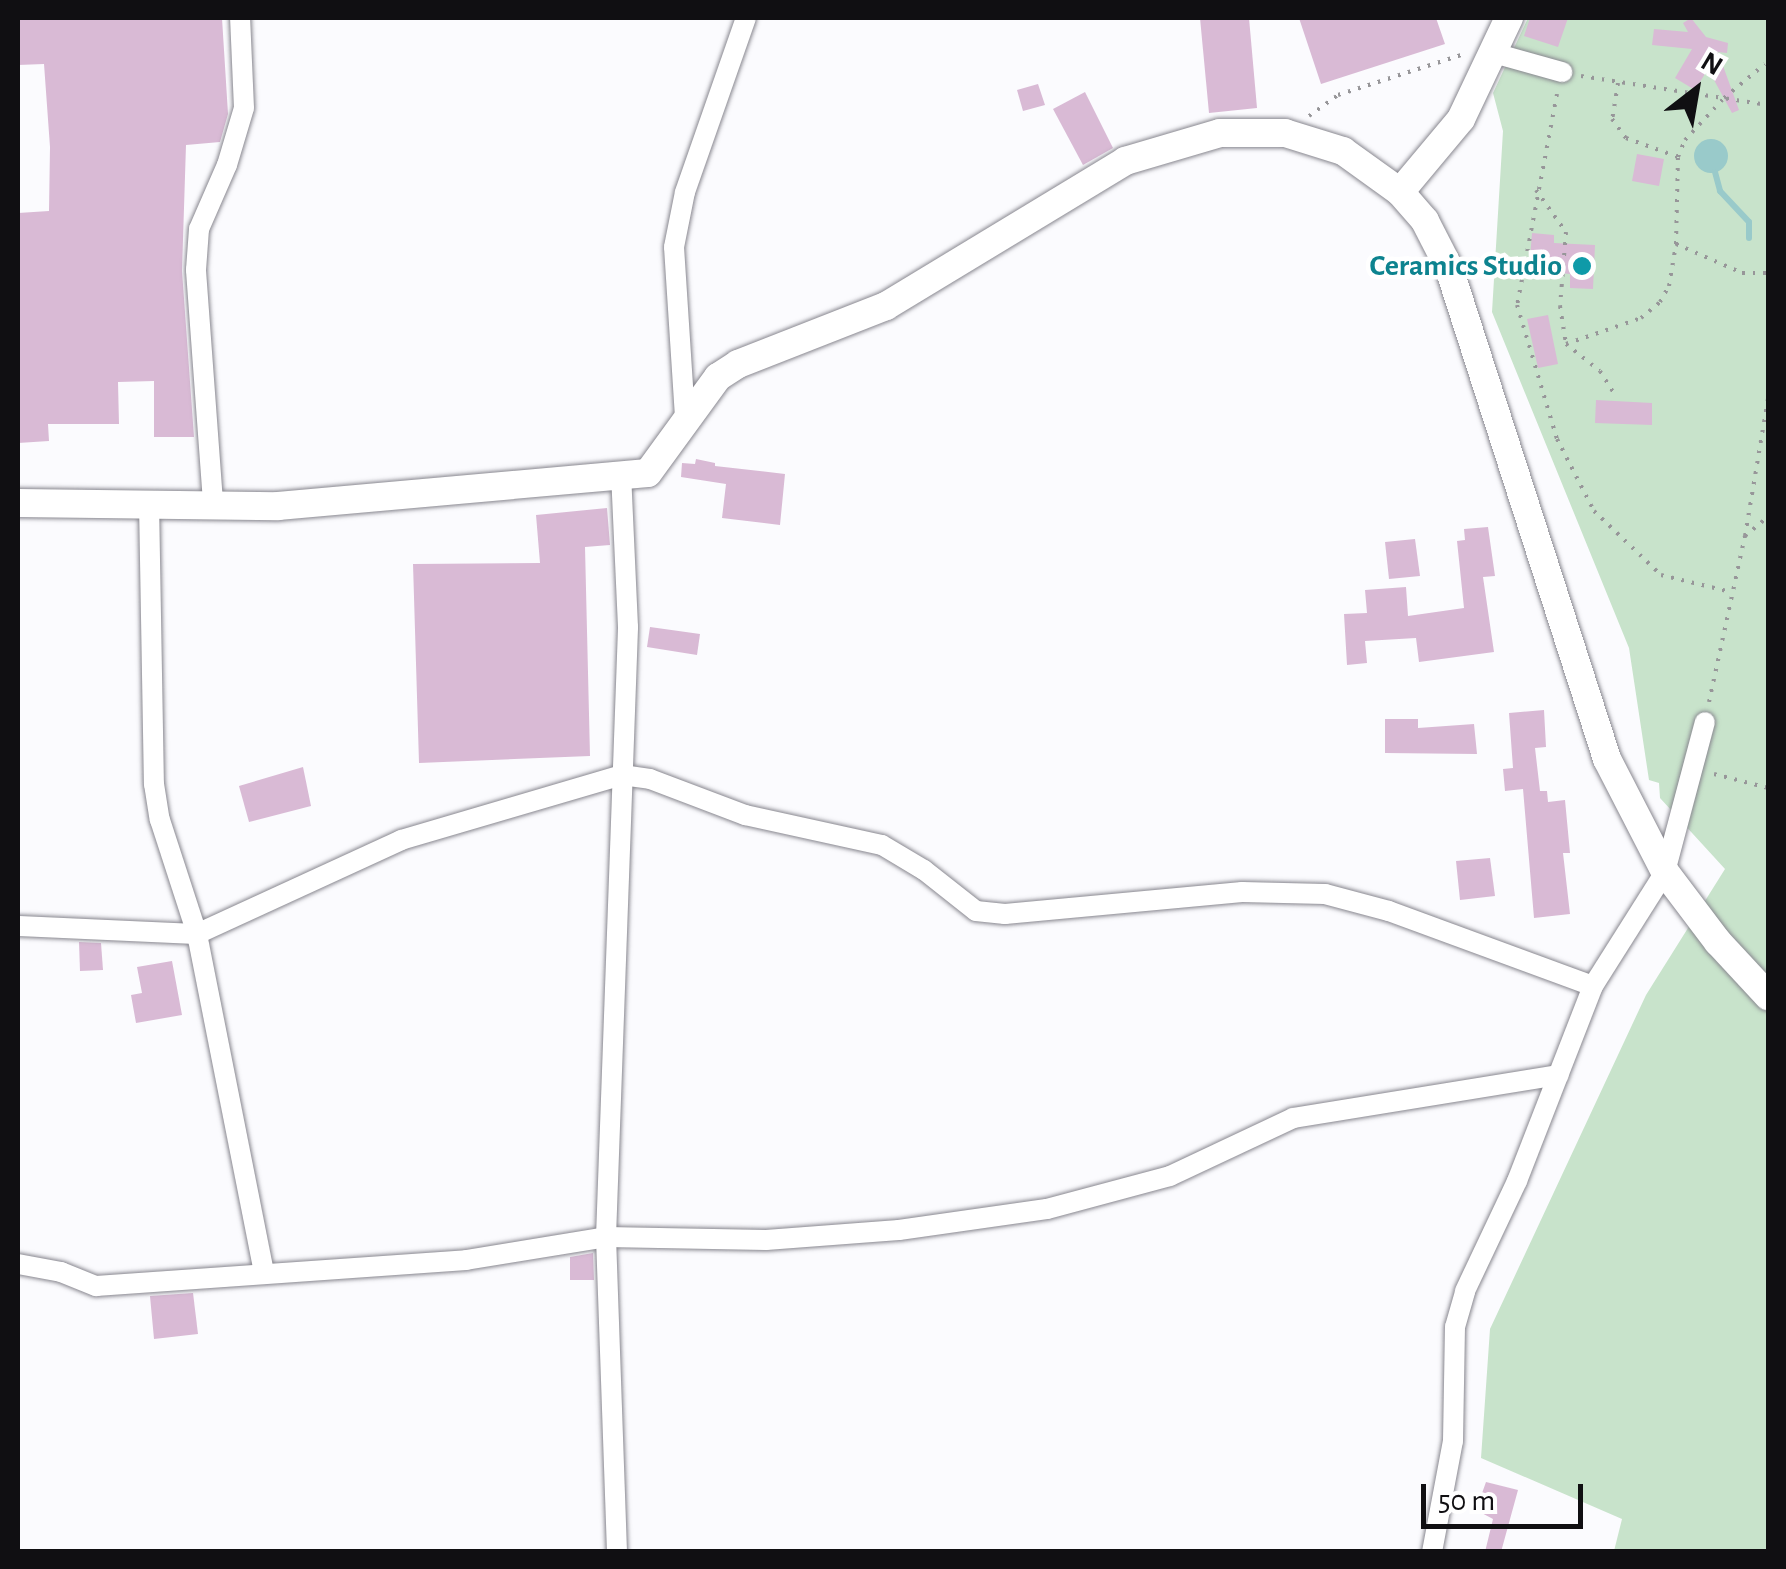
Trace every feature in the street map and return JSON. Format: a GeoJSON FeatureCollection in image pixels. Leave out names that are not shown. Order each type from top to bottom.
{"type":"FeatureCollection","features":[{"type":"Feature","properties":{"kind":"street"},"geometry":{"type":"LineString","coordinates":[[213,502],[196,270],[199,229],[228,165],[244,108],[240,18]]}},
{"type":"Feature","properties":{"kind":"street"},"geometry":{"type":"LineString","coordinates":[[685,417],[674,247],[686,192],[746,18]]}},
{"type":"Feature","properties":{"kind":"street"},"geometry":{"type":"LineString","coordinates":[[1400,192],[1461,119],[1508,18]]}},
{"type":"Feature","properties":{"kind":"street"},"geometry":{"type":"LineString","coordinates":[[1494,53],[1562,72]]}},
{"type":"Feature","properties":{"kind":"street"},"geometry":{"type":"LineString","coordinates":[[18,503],[213,502],[278,506],[648,472],[718,377],[738,364],[886,306],[1125,161],[1220,132],[1285,133],[1342,152],[1400,192],[1425,221],[1449,268],[1607,759],[1665,872],[1718,942],[1768,996]]}},
{"type":"Feature","properties":{"kind":"street"},"geometry":{"type":"LineString","coordinates":[[618,1552],[606,1237],[628,627],[621,474]]}},
{"type":"Feature","properties":{"kind":"street"},"geometry":{"type":"LineString","coordinates":[[149,502],[154,784],[160,820],[197,934],[264,1273]]}},
{"type":"Feature","properties":{"kind":"street"},"geometry":{"type":"LineString","coordinates":[[1432,1552],[1453,1440],[1455,1327],[1466,1291],[1594,986],[1665,872],[1705,722]]}},
{"type":"Feature","properties":{"kind":"street"},"geometry":{"type":"LineString","coordinates":[[18,926],[197,934],[342,864],[402,840],[622,775],[650,779],[745,815],[882,845],[924,870],[976,911],[1006,914],[1242,892],[1325,894],[1388,911],[1594,986]]}},
{"type":"Feature","properties":{"kind":"street"},"geometry":{"type":"LineString","coordinates":[[18,1264],[60,1272],[96,1286],[466,1260],[606,1237],[766,1240],[899,1230],[1047,1209],[1170,1176],[1293,1118],[1559,1075]]}},
{"type":"Feature","properties":{"kind":"path"},"geometry":{"type":"LineString","coordinates":[[1285,133],[1338,95],[1472,52],[1494,53]]}},
{"type":"Feature","properties":{"kind":"path"},"geometry":{"type":"LineString","coordinates":[[1566,344],[1641,318],[1660,302],[1669,286],[1676,244],[1678,156],[1685,140],[1724,98],[1765,64]]}},
{"type":"Feature","properties":{"kind":"path"},"geometry":{"type":"LineString","coordinates":[[1731,592],[1661,575],[1594,511],[1557,439],[1517,304],[1536,190],[1562,72],[1768,105]]}},
{"type":"Feature","properties":{"kind":"path"},"geometry":{"type":"LineString","coordinates":[[1618,83],[1612,119],[1626,138],[1678,156]]}},
{"type":"Feature","properties":{"kind":"path"},"geometry":{"type":"LineString","coordinates":[[1536,190],[1566,232],[1560,306],[1566,344],[1600,371],[1614,393]]}},
{"type":"Feature","properties":{"kind":"path"},"geometry":{"type":"LineString","coordinates":[[1676,244],[1742,273],[1768,272]]}},
{"type":"Feature","properties":{"kind":"path"},"geometry":{"type":"LineString","coordinates":[[1705,722],[1746,536],[1768,398]]}},
{"type":"Feature","properties":{"kind":"path"},"geometry":{"type":"LineString","coordinates":[[1746,536],[1768,517]]}},
{"type":"Feature","properties":{"kind":"path"},"geometry":{"type":"LineString","coordinates":[[1695,769],[1768,788]]}},
{"type":"Feature","properties":{"kind":"green space"},"geometry":{"type":"Polygon","coordinates":[[[1528,18],[1768,18],[1768,1551],[1614,1551],[1622,1519],[1481,1458],[1490,1329],[1646,995],[1725,869],[1660,798],[1659,783],[1649,780],[1629,648],[1492,312],[1503,131],[1493,93],[1528,18]]]}},
{"type":"Feature","properties":{"kind":"water"},"geometry":{"type":"Polygon","coordinates":[[[1711,139],[1723,144],[1728,156],[1723,168],[1711,173],[1699,168],[1694,156],[1699,144],[1711,139]]]}},
{"type":"Feature","properties":{"kind":"building"},"geometry":{"type":"Polygon","coordinates":[[[18,18],[222,18],[228,114],[220,142],[186,145],[182,271],[194,437],[154,437],[154,381],[118,382],[119,424],[48,424],[49,441],[18,443],[18,213],[49,211],[50,147],[44,64],[18,65],[18,18]]]}},
{"type":"Feature","properties":{"kind":"building"},"geometry":{"type":"Polygon","coordinates":[[[1200,18],[1249,18],[1257,108],[1209,113],[1200,18]]]}},
{"type":"Feature","properties":{"kind":"building"},"geometry":{"type":"Polygon","coordinates":[[[1299,18],[1436,18],[1445,44],[1321,84],[1299,18]]]}},
{"type":"Feature","properties":{"kind":"building"},"geometry":{"type":"Polygon","coordinates":[[[1530,18],[1568,18],[1558,47],[1524,36],[1530,18]]]}},
{"type":"Feature","properties":{"kind":"building"},"geometry":{"type":"Polygon","coordinates":[[[1691,18],[1706,37],[1728,43],[1727,53],[1718,52],[1739,110],[1732,113],[1708,69],[1695,90],[1675,78],[1692,49],[1652,45],[1654,29],[1688,32],[1683,23],[1691,18]]]}},
{"type":"Feature","properties":{"kind":"building"},"geometry":{"type":"Polygon","coordinates":[[[1038,84],[1045,105],[1023,111],[1017,90],[1038,84]]]}},
{"type":"Feature","properties":{"kind":"building"},"geometry":{"type":"Polygon","coordinates":[[[1085,92],[1113,148],[1083,165],[1053,109],[1085,92]]]}},
{"type":"Feature","properties":{"kind":"building"},"geometry":{"type":"Polygon","coordinates":[[[1637,154],[1664,159],[1659,186],[1632,181],[1637,154]]]}},
{"type":"Feature","properties":{"kind":"building"},"geometry":{"type":"Polygon","coordinates":[[[1532,233],[1554,235],[1554,243],[1595,245],[1593,289],[1570,288],[1570,274],[1529,270],[1532,233]]]}},
{"type":"Feature","properties":{"kind":"building"},"geometry":{"type":"Polygon","coordinates":[[[1548,315],[1558,364],[1538,368],[1527,319],[1548,315]]]}},
{"type":"Feature","properties":{"kind":"building"},"geometry":{"type":"Polygon","coordinates":[[[1596,400],[1652,403],[1652,425],[1595,423],[1596,400]]]}},
{"type":"Feature","properties":{"kind":"building"},"geometry":{"type":"Polygon","coordinates":[[[696,459],[715,466],[785,474],[780,525],[722,518],[726,484],[681,477],[682,463],[695,464],[696,459]]]}},
{"type":"Feature","properties":{"kind":"building"},"geometry":{"type":"Polygon","coordinates":[[[607,508],[610,545],[585,547],[590,756],[419,763],[413,564],[540,563],[536,515],[607,508]]]}},
{"type":"Feature","properties":{"kind":"building"},"geometry":{"type":"Polygon","coordinates":[[[1488,527],[1495,576],[1483,577],[1494,652],[1419,662],[1416,638],[1365,641],[1367,663],[1347,665],[1344,614],[1367,613],[1365,590],[1406,587],[1408,616],[1464,608],[1457,541],[1465,540],[1464,529],[1488,527]]]}},
{"type":"Feature","properties":{"kind":"building"},"geometry":{"type":"Polygon","coordinates":[[[1415,539],[1420,576],[1389,579],[1385,542],[1415,539]]]}},
{"type":"Feature","properties":{"kind":"building"},"geometry":{"type":"Polygon","coordinates":[[[650,627],[700,634],[697,655],[647,647],[650,627]]]}},
{"type":"Feature","properties":{"kind":"building"},"geometry":{"type":"Polygon","coordinates":[[[1544,710],[1546,747],[1535,748],[1540,791],[1547,791],[1548,802],[1565,800],[1570,853],[1563,853],[1570,914],[1534,918],[1523,789],[1505,791],[1503,769],[1513,768],[1509,713],[1544,710]]]}},
{"type":"Feature","properties":{"kind":"building"},"geometry":{"type":"Polygon","coordinates":[[[1385,719],[1418,719],[1418,728],[1474,724],[1477,754],[1385,753],[1385,719]]]}},
{"type":"Feature","properties":{"kind":"building"},"geometry":{"type":"Polygon","coordinates":[[[303,767],[311,806],[249,822],[239,786],[303,767]]]}},
{"type":"Feature","properties":{"kind":"building"},"geometry":{"type":"Polygon","coordinates":[[[1490,858],[1495,896],[1460,900],[1456,861],[1490,858]]]}},
{"type":"Feature","properties":{"kind":"building"},"geometry":{"type":"Polygon","coordinates":[[[79,942],[101,943],[103,970],[80,971],[79,942]]]}},
{"type":"Feature","properties":{"kind":"building"},"geometry":{"type":"Polygon","coordinates":[[[172,961],[182,1015],[136,1023],[131,995],[142,993],[137,967],[172,961]]]}},
{"type":"Feature","properties":{"kind":"building"},"geometry":{"type":"Polygon","coordinates":[[[593,1253],[594,1280],[570,1280],[570,1257],[593,1253]]]}},
{"type":"Feature","properties":{"kind":"building"},"geometry":{"type":"Polygon","coordinates":[[[193,1293],[198,1334],[154,1339],[150,1296],[193,1293]]]}},
{"type":"Feature","properties":{"kind":"building"},"geometry":{"type":"Polygon","coordinates":[[[1486,1482],[1518,1490],[1501,1552],[1485,1552],[1493,1519],[1476,1510],[1486,1482]]]}},
{"type":"Feature","properties":{"kind":"waterway"},"geometry":{"type":"LineString","coordinates":[[1715,172],[1720,191],[1749,222],[1749,238]]}},
{"type":"Feature","properties":{"kind":"place","name":"Ceramics Studio"},"geometry":{"type":"Point","coordinates":[1582,266]}}]}
